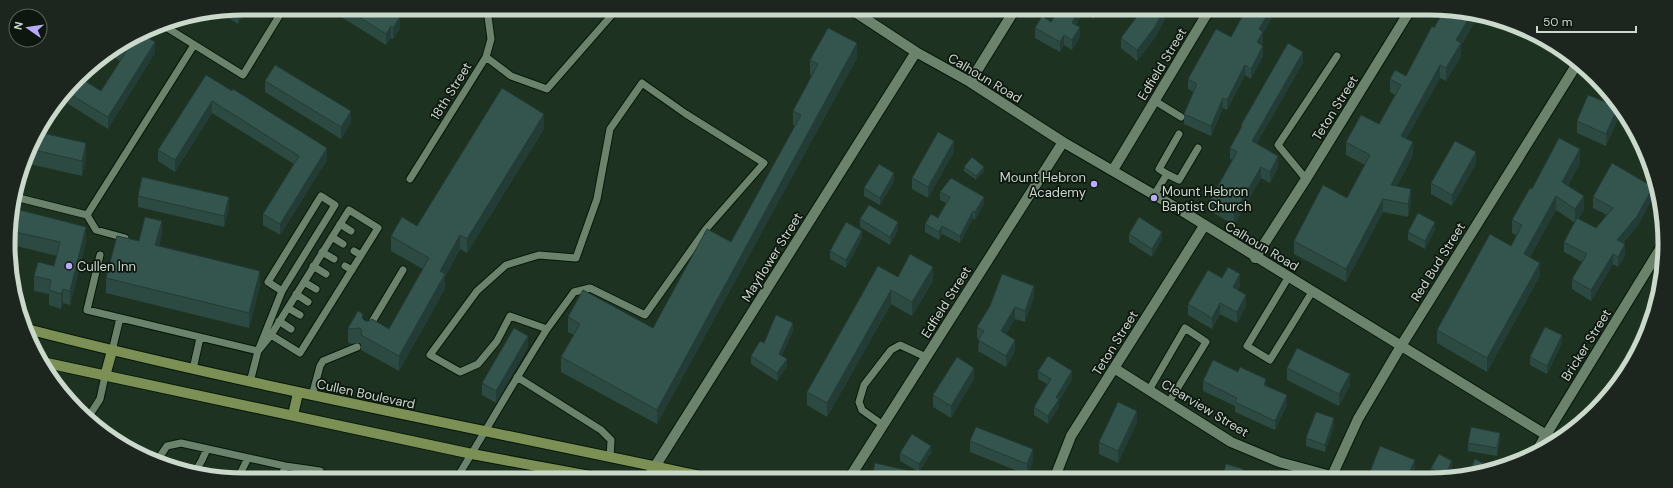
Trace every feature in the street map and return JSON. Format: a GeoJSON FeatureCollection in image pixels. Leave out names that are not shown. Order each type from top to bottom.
{"type":"FeatureCollection","features":[{"type":"Feature","properties":{"kind":"main road","name":"Cullen Boulevard"},"geometry":{"type":"LineString","coordinates":[[31,330],[112,351],[298,393],[685,473]]}},
{"type":"Feature","properties":{"kind":"main road"},"geometry":{"type":"LineString","coordinates":[[105,376],[112,351]]}},
{"type":"Feature","properties":{"kind":"main road"},"geometry":{"type":"LineString","coordinates":[[49,364],[472,454],[574,473]]}},
{"type":"Feature","properties":{"kind":"main road"},"geometry":{"type":"LineString","coordinates":[[293,415],[298,393]]}},
{"type":"Feature","properties":{"kind":"street","name":"Calhoun Road"},"geometry":{"type":"LineString","coordinates":[[860,15],[916,52],[970,82],[1063,142],[1154,194],[1288,278],[1550,438]]}},
{"type":"Feature","properties":{"kind":"street"},"geometry":{"type":"LineString","coordinates":[[970,82],[1012,15]]}},
{"type":"Feature","properties":{"kind":"street","name":"Edfield Street"},"geometry":{"type":"LineString","coordinates":[[1113,170],[1206,15]]}},
{"type":"Feature","properties":{"kind":"street","name":"Teton Street"},"geometry":{"type":"LineString","coordinates":[[1256,258],[1407,15]]}},
{"type":"Feature","properties":{"kind":"street","name":"Mayflower Street"},"geometry":{"type":"LineString","coordinates":[[651,473],[916,52]]}},
{"type":"Feature","properties":{"kind":"street","name":"Red Bud Street"},"geometry":{"type":"LineString","coordinates":[[1333,473],[1358,419],[1401,346],[1575,68]]}},
{"type":"Feature","properties":{"kind":"street","name":"Edfield Street"},"geometry":{"type":"LineString","coordinates":[[853,473],[1063,142]]}},
{"type":"Feature","properties":{"kind":"street","name":"Teton Street"},"geometry":{"type":"LineString","coordinates":[[1057,473],[1071,436],[1204,226]]}},
{"type":"Feature","properties":{"kind":"street","name":"Bricker Street"},"geometry":{"type":"LineString","coordinates":[[1541,443],[1658,253]]}},
{"type":"Feature","properties":{"kind":"street","name":"Clearview Street"},"geometry":{"type":"LineString","coordinates":[[1114,368],[1231,442],[1279,462],[1317,473]]}},
{"type":"Feature","properties":{"kind":"lane"},"geometry":{"type":"LineString","coordinates":[[167,28],[242,75],[280,15]]}},
{"type":"Feature","properties":{"kind":"lane","name":"18th Street"},"geometry":{"type":"LineString","coordinates":[[410,179],[486,57],[491,39],[488,15]]}},
{"type":"Feature","properties":{"kind":"lane"},"geometry":{"type":"LineString","coordinates":[[486,57],[511,76],[548,89],[612,15]]}},
{"type":"Feature","properties":{"kind":"lane"},"geometry":{"type":"LineString","coordinates":[[87,215],[194,45]]}},
{"type":"Feature","properties":{"kind":"lane"},"geometry":{"type":"LineString","coordinates":[[1306,179],[1278,145],[1337,56]]}},
{"type":"Feature","properties":{"kind":"lane"},"geometry":{"type":"LineString","coordinates":[[460,473],[517,377],[547,330],[574,292],[590,288],[645,315],[706,230],[764,163],[686,114],[642,83],[610,129],[597,199],[576,258],[539,255],[506,264],[477,291],[430,355],[460,372],[478,364],[497,341],[510,316],[547,330]]}},
{"type":"Feature","properties":{"kind":"lane"},"geometry":{"type":"LineString","coordinates":[[1155,100],[1181,117]]}},
{"type":"Feature","properties":{"kind":"lane"},"geometry":{"type":"LineString","coordinates":[[1179,134],[1159,169],[1179,180],[1198,148]]}},
{"type":"Feature","properties":{"kind":"lane"},"geometry":{"type":"LineString","coordinates":[[1154,194],[1167,174]]}},
{"type":"Feature","properties":{"kind":"lane"},"geometry":{"type":"LineString","coordinates":[[271,335],[300,353],[361,255],[366,240],[378,228],[349,210],[336,205],[321,196],[318,205],[298,239],[277,272],[268,282],[282,291]]}},
{"type":"Feature","properties":{"kind":"lane"},"geometry":{"type":"LineString","coordinates":[[19,198],[87,215],[96,230],[130,239]]}},
{"type":"Feature","properties":{"kind":"lane"},"geometry":{"type":"LineString","coordinates":[[250,382],[258,351],[287,279],[323,221],[336,205]]}},
{"type":"Feature","properties":{"kind":"lane"},"geometry":{"type":"LineString","coordinates":[[258,351],[271,335],[349,210]]}},
{"type":"Feature","properties":{"kind":"lane"},"geometry":{"type":"LineString","coordinates":[[340,224],[352,231]]}},
{"type":"Feature","properties":{"kind":"lane"},"geometry":{"type":"LineString","coordinates":[[332,237],[344,244]]}},
{"type":"Feature","properties":{"kind":"lane"},"geometry":{"type":"LineString","coordinates":[[354,251],[361,255]]}},
{"type":"Feature","properties":{"kind":"lane"},"geometry":{"type":"LineString","coordinates":[[322,252],[334,259]]}},
{"type":"Feature","properties":{"kind":"lane"},"geometry":{"type":"LineString","coordinates":[[100,255],[87,310],[258,351]]}},
{"type":"Feature","properties":{"kind":"lane"},"geometry":{"type":"LineString","coordinates":[[313,266],[326,274]]}},
{"type":"Feature","properties":{"kind":"lane"},"geometry":{"type":"LineString","coordinates":[[345,266],[352,270]]}},
{"type":"Feature","properties":{"kind":"lane"},"geometry":{"type":"LineString","coordinates":[[367,330],[403,270]]}},
{"type":"Feature","properties":{"kind":"lane"},"geometry":{"type":"LineString","coordinates":[[1288,278],[1247,346],[1270,360],[1312,292]]}},
{"type":"Feature","properties":{"kind":"lane"},"geometry":{"type":"LineString","coordinates":[[336,280],[343,285]]}},
{"type":"Feature","properties":{"kind":"lane"},"geometry":{"type":"LineString","coordinates":[[304,282],[316,289]]}},
{"type":"Feature","properties":{"kind":"lane"},"geometry":{"type":"LineString","coordinates":[[296,294],[308,302]]}},
{"type":"Feature","properties":{"kind":"lane"},"geometry":{"type":"LineString","coordinates":[[326,296],[333,300]]}},
{"type":"Feature","properties":{"kind":"lane"},"geometry":{"type":"LineString","coordinates":[[288,308],[300,315]]}},
{"type":"Feature","properties":{"kind":"lane"},"geometry":{"type":"LineString","coordinates":[[319,308],[326,312]]}},
{"type":"Feature","properties":{"kind":"lane"},"geometry":{"type":"LineString","coordinates":[[112,351],[120,318]]}},
{"type":"Feature","properties":{"kind":"lane"},"geometry":{"type":"LineString","coordinates":[[279,321],[291,328]]}},
{"type":"Feature","properties":{"kind":"lane"},"geometry":{"type":"LineString","coordinates":[[310,321],[318,325]]}},
{"type":"Feature","properties":{"kind":"lane"},"geometry":{"type":"LineString","coordinates":[[1149,390],[1185,328],[1206,342],[1169,402]]}},
{"type":"Feature","properties":{"kind":"lane"},"geometry":{"type":"LineString","coordinates":[[302,336],[309,340]]}},
{"type":"Feature","properties":{"kind":"lane"},"geometry":{"type":"LineString","coordinates":[[193,369],[200,338]]}},
{"type":"Feature","properties":{"kind":"lane"},"geometry":{"type":"LineString","coordinates":[[883,425],[862,410],[859,402],[864,385],[891,350],[900,345],[926,357]]}},
{"type":"Feature","properties":{"kind":"lane"},"geometry":{"type":"LineString","coordinates":[[312,396],[320,366],[323,361],[357,347]]}},
{"type":"Feature","properties":{"kind":"lane"},"geometry":{"type":"LineString","coordinates":[[90,414],[100,399],[105,376]]}},
{"type":"Feature","properties":{"kind":"lane"},"geometry":{"type":"LineString","coordinates":[[517,377],[601,430],[611,440],[610,458]]}},
{"type":"Feature","properties":{"kind":"lane"},"geometry":{"type":"LineString","coordinates":[[159,457],[167,446],[181,444],[285,466],[320,471],[320,473]]}},
{"type":"Feature","properties":{"kind":"lane"},"geometry":{"type":"LineString","coordinates":[[197,468],[207,449]]}},
{"type":"Feature","properties":{"kind":"lane"},"geometry":{"type":"LineString","coordinates":[[240,473],[248,458]]}},
{"type":"Feature","properties":{"kind":"lane"},"geometry":{"type":"LineString","coordinates":[[283,473],[285,466]]}},
{"type":"Feature","properties":{"kind":"building"},"geometry":{"type":"Polygon","coordinates":[[[356,15],[396,15],[400,17],[393,28],[391,26],[386,34],[356,15]]]}},
{"type":"Feature","properties":{"kind":"building"},"geometry":{"type":"Polygon","coordinates":[[[1055,15],[1076,15],[1072,23],[1080,27],[1072,40],[1064,35],[1060,42],[1035,28],[1042,16],[1051,22],[1055,15]]]}},
{"type":"Feature","properties":{"kind":"building"},"geometry":{"type":"Polygon","coordinates":[[[1138,15],[1161,15],[1155,27],[1137,50],[1121,38],[1138,15]]]}},
{"type":"Feature","properties":{"kind":"building"},"geometry":{"type":"Polygon","coordinates":[[[1243,15],[1267,15],[1259,29],[1263,32],[1257,42],[1263,46],[1251,69],[1245,65],[1227,100],[1223,98],[1211,126],[1184,114],[1197,84],[1188,79],[1216,29],[1231,37],[1243,15]]]}},
{"type":"Feature","properties":{"kind":"building"},"geometry":{"type":"Polygon","coordinates":[[[1441,15],[1469,18],[1456,40],[1461,43],[1446,68],[1440,65],[1401,136],[1413,142],[1391,185],[1411,189],[1408,204],[1383,199],[1346,269],[1294,241],[1323,185],[1347,198],[1370,155],[1346,142],[1361,115],[1379,124],[1401,85],[1390,79],[1395,70],[1406,76],[1432,26],[1434,28],[1441,15]]]}},
{"type":"Feature","properties":{"kind":"building"},"geometry":{"type":"Polygon","coordinates":[[[828,28],[857,43],[657,410],[561,357],[580,324],[568,317],[583,290],[653,328],[707,229],[731,242],[801,115],[793,111],[818,64],[810,60],[828,28]]]}},
{"type":"Feature","properties":{"kind":"building"},"geometry":{"type":"Polygon","coordinates":[[[147,37],[155,42],[108,117],[71,95],[84,80],[101,91],[126,52],[123,50],[147,37]]]}},
{"type":"Feature","properties":{"kind":"building"},"geometry":{"type":"Polygon","coordinates":[[[1288,43],[1303,52],[1252,141],[1278,156],[1270,172],[1261,167],[1234,213],[1210,200],[1237,152],[1230,148],[1242,126],[1241,125],[1288,43]]]}},
{"type":"Feature","properties":{"kind":"building"},"geometry":{"type":"Polygon","coordinates":[[[275,65],[351,111],[341,127],[265,81],[275,65]]]}},
{"type":"Feature","properties":{"kind":"building"},"geometry":{"type":"Polygon","coordinates":[[[206,75],[232,91],[233,89],[327,148],[280,224],[263,214],[299,156],[212,101],[175,160],[158,150],[206,75]]]}},
{"type":"Feature","properties":{"kind":"building"},"geometry":{"type":"Polygon","coordinates":[[[502,88],[544,114],[467,239],[460,235],[440,271],[445,274],[399,356],[361,335],[362,331],[360,328],[348,328],[358,311],[363,314],[362,318],[365,321],[372,319],[389,329],[429,258],[391,236],[402,217],[417,226],[502,88]]]}},
{"type":"Feature","properties":{"kind":"building"},"geometry":{"type":"Polygon","coordinates":[[[1588,95],[1610,104],[1616,112],[1606,134],[1577,121],[1588,95]]]}},
{"type":"Feature","properties":{"kind":"building"},"geometry":{"type":"Polygon","coordinates":[[[938,132],[954,141],[928,187],[912,178],[938,132]]]}},
{"type":"Feature","properties":{"kind":"building"},"geometry":{"type":"Polygon","coordinates":[[[44,133],[86,143],[82,161],[35,150],[44,133]]]}},
{"type":"Feature","properties":{"kind":"building"},"geometry":{"type":"Polygon","coordinates":[[[1559,138],[1580,149],[1562,182],[1584,196],[1575,209],[1556,196],[1524,254],[1540,263],[1487,358],[1437,330],[1490,234],[1511,246],[1522,225],[1512,220],[1530,188],[1532,189],[1559,138]]]}},
{"type":"Feature","properties":{"kind":"building"},"geometry":{"type":"Polygon","coordinates":[[[1455,141],[1476,152],[1452,195],[1431,183],[1455,141]]]}},
{"type":"Feature","properties":{"kind":"building"},"geometry":{"type":"Polygon","coordinates":[[[972,157],[984,167],[976,176],[964,167],[972,157]]]}},
{"type":"Feature","properties":{"kind":"building"},"geometry":{"type":"Polygon","coordinates":[[[1612,163],[1650,185],[1651,190],[1637,216],[1617,240],[1625,244],[1618,257],[1613,254],[1591,290],[1572,279],[1587,254],[1564,242],[1577,218],[1596,228],[1613,208],[1593,197],[1612,163]]]}},
{"type":"Feature","properties":{"kind":"building"},"geometry":{"type":"Polygon","coordinates":[[[879,164],[894,173],[880,198],[864,188],[879,164]]]}},
{"type":"Feature","properties":{"kind":"building"},"geometry":{"type":"Polygon","coordinates":[[[142,177],[229,197],[224,216],[138,196],[142,177]]]}},
{"type":"Feature","properties":{"kind":"building"},"geometry":{"type":"Polygon","coordinates":[[[951,178],[984,197],[975,212],[973,211],[960,236],[942,226],[939,232],[925,224],[931,214],[938,218],[950,197],[940,192],[951,178]]]}},
{"type":"Feature","properties":{"kind":"building"},"geometry":{"type":"Polygon","coordinates":[[[869,205],[898,222],[890,237],[860,219],[869,205]]]}},
{"type":"Feature","properties":{"kind":"building"},"geometry":{"type":"Polygon","coordinates":[[[18,209],[86,227],[70,291],[63,289],[61,294],[49,290],[51,280],[34,276],[38,262],[54,266],[60,242],[15,232],[18,209]]]}},
{"type":"Feature","properties":{"kind":"building"},"geometry":{"type":"Polygon","coordinates":[[[1418,213],[1435,222],[1425,241],[1408,232],[1418,213]]]}},
{"type":"Feature","properties":{"kind":"building"},"geometry":{"type":"Polygon","coordinates":[[[145,217],[162,221],[155,245],[260,271],[249,313],[106,278],[117,236],[139,241],[145,217]]]}},
{"type":"Feature","properties":{"kind":"building"},"geometry":{"type":"Polygon","coordinates":[[[1139,217],[1162,232],[1152,249],[1129,234],[1139,217]]]}},
{"type":"Feature","properties":{"kind":"building"},"geometry":{"type":"Polygon","coordinates":[[[846,222],[862,231],[846,260],[830,251],[846,222]]]}},
{"type":"Feature","properties":{"kind":"building"},"geometry":{"type":"Polygon","coordinates":[[[910,254],[933,267],[912,302],[891,290],[827,403],[807,392],[878,266],[898,277],[910,254]]]}},
{"type":"Feature","properties":{"kind":"building"},"geometry":{"type":"Polygon","coordinates":[[[1228,267],[1240,274],[1233,287],[1246,295],[1237,312],[1220,303],[1212,318],[1188,304],[1208,270],[1222,278],[1228,267]]]}},
{"type":"Feature","properties":{"kind":"building"},"geometry":{"type":"Polygon","coordinates":[[[1002,274],[1034,286],[1025,311],[1015,307],[1001,331],[1015,340],[1006,356],[978,340],[984,331],[977,327],[990,306],[1002,274]]]}},
{"type":"Feature","properties":{"kind":"building"},"geometry":{"type":"Polygon","coordinates":[[[776,315],[793,323],[779,354],[787,359],[777,373],[751,356],[760,341],[764,343],[776,315]]]}},
{"type":"Feature","properties":{"kind":"building"},"geometry":{"type":"Polygon","coordinates":[[[1545,327],[1562,335],[1547,366],[1530,357],[1545,327]]]}},
{"type":"Feature","properties":{"kind":"building"},"geometry":{"type":"Polygon","coordinates":[[[514,328],[528,336],[496,391],[482,383],[514,328]]]}},
{"type":"Feature","properties":{"kind":"building"},"geometry":{"type":"Polygon","coordinates":[[[1297,348],[1350,374],[1339,394],[1287,368],[1297,348]]]}},
{"type":"Feature","properties":{"kind":"building"},"geometry":{"type":"Polygon","coordinates":[[[1048,356],[1072,371],[1056,397],[1059,399],[1048,416],[1034,407],[1051,379],[1038,371],[1048,356]]]}},
{"type":"Feature","properties":{"kind":"building"},"geometry":{"type":"Polygon","coordinates":[[[957,357],[974,368],[951,406],[933,395],[957,357]]]}},
{"type":"Feature","properties":{"kind":"building"},"geometry":{"type":"Polygon","coordinates":[[[1213,360],[1238,372],[1240,367],[1266,379],[1264,385],[1287,395],[1275,421],[1235,402],[1237,398],[1203,381],[1213,360]]]}},
{"type":"Feature","properties":{"kind":"building"},"geometry":{"type":"Polygon","coordinates":[[[1118,402],[1137,411],[1118,451],[1099,442],[1118,402]]]}},
{"type":"Feature","properties":{"kind":"building"},"geometry":{"type":"Polygon","coordinates":[[[1316,412],[1334,418],[1325,445],[1306,438],[1316,412]]]}},
{"type":"Feature","properties":{"kind":"building"},"geometry":{"type":"Polygon","coordinates":[[[976,427],[1033,449],[1027,464],[970,441],[976,427]]]}},
{"type":"Feature","properties":{"kind":"building"},"geometry":{"type":"Polygon","coordinates":[[[1471,427],[1500,433],[1497,448],[1468,443],[1471,427]]]}},
{"type":"Feature","properties":{"kind":"building"},"geometry":{"type":"Polygon","coordinates":[[[912,434],[931,446],[919,464],[900,453],[912,434]]]}},
{"type":"Feature","properties":{"kind":"building"},"geometry":{"type":"Polygon","coordinates":[[[1380,446],[1415,460],[1409,473],[1400,471],[1399,473],[1366,473],[1367,471],[1370,472],[1380,446]]]}},
{"type":"Feature","properties":{"kind":"building"},"geometry":{"type":"Polygon","coordinates":[[[1439,454],[1452,461],[1446,473],[1439,473],[1431,468],[1439,454]]]}},
{"type":"Feature","properties":{"kind":"building"},"geometry":{"type":"Polygon","coordinates":[[[1475,459],[1487,465],[1474,469],[1470,470],[1475,459]]]}},
{"type":"Feature","properties":{"kind":"building"},"geometry":{"type":"Polygon","coordinates":[[[875,463],[918,473],[873,473],[875,463]]]}},
{"type":"Feature","properties":{"kind":"building"},"geometry":{"type":"Polygon","coordinates":[[[1226,464],[1243,469],[1242,473],[1223,473],[1226,464]]]}},
{"type":"Feature","properties":{"kind":"place","name":"Mount Hebron Academy"},"geometry":{"type":"Point","coordinates":[1094,184]}},
{"type":"Feature","properties":{"kind":"place","name":"Mount Hebron Baptist Church"},"geometry":{"type":"Point","coordinates":[1154,198]}},
{"type":"Feature","properties":{"kind":"place","name":"Cullen Inn"},"geometry":{"type":"Point","coordinates":[69,266]}}]}
